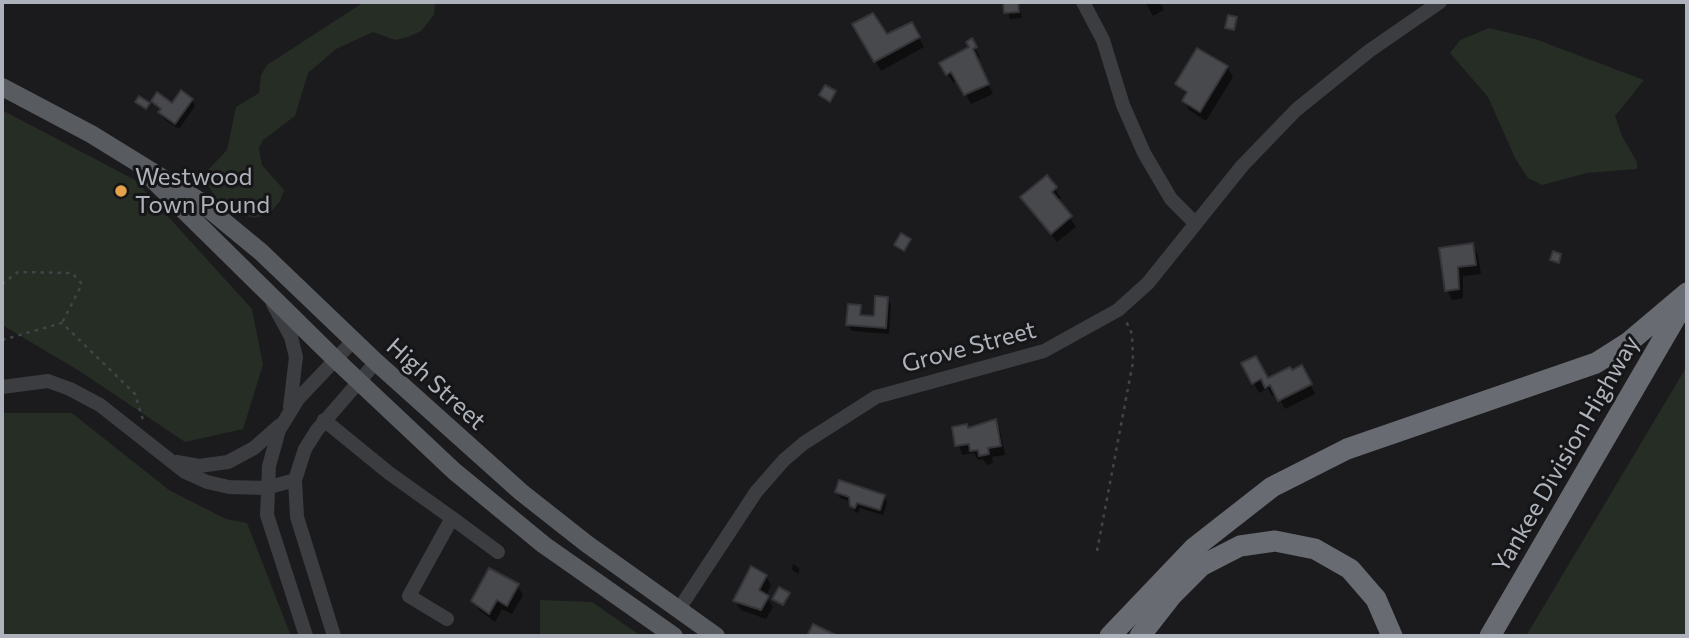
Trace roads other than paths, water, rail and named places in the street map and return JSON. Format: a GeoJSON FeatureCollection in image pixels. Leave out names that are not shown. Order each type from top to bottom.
{"type":"FeatureCollection","features":[{"type":"Feature","properties":{"kind":"highway"},"geometry":{"type":"LineString","coordinates":[[1110,636],[1200,542],[1272,487],[1347,449],[1596,363],[1629,342],[1687,296]]}},
{"type":"Feature","properties":{"kind":"highway","name":"Yankee Division Highway"},"geometry":{"type":"LineString","coordinates":[[1490,636],[1687,296]]}},
{"type":"Feature","properties":{"kind":"highway"},"geometry":{"type":"LineString","coordinates":[[1140,636],[1172,595],[1201,566],[1240,546],[1275,541],[1315,549],[1350,569],[1376,599],[1392,636]]}},
{"type":"Feature","properties":{"kind":"main road","name":"High Street"},"geometry":{"type":"LineString","coordinates":[[2,87],[54,113],[183,187],[261,252],[376,362],[565,528],[716,636]]}},
{"type":"Feature","properties":{"kind":"main road","name":"High Street"},"geometry":{"type":"LineString","coordinates":[[132,159],[430,450],[523,528],[674,636]]}},
{"type":"Feature","properties":{"kind":"street"},"geometry":{"type":"LineString","coordinates":[[1083,2],[1103,40],[1123,105],[1144,153],[1171,199],[1195,223]]}},
{"type":"Feature","properties":{"kind":"street","name":"Grove Street"},"geometry":{"type":"LineString","coordinates":[[679,609],[766,478],[804,443],[848,412],[887,393],[1044,351],[1118,310],[1149,282],[1242,166],[1296,110],[1368,51],[1440,2]]}},
{"type":"Feature","properties":{"kind":"street"},"geometry":{"type":"LineString","coordinates":[[259,284],[282,317],[294,346],[295,383],[285,419],[271,453],[266,488],[267,514],[306,636]]}},
{"type":"Feature","properties":{"kind":"street"},"geometry":{"type":"LineString","coordinates":[[160,455],[188,465],[219,464],[254,448],[285,419],[298,400],[353,341]]}},
{"type":"Feature","properties":{"kind":"street"},"geometry":{"type":"LineString","coordinates":[[334,636],[297,517],[295,480],[304,449],[324,420],[376,362]]}},
{"type":"Feature","properties":{"kind":"street"},"geometry":{"type":"LineString","coordinates":[[2,387],[48,381],[100,405],[160,455],[207,482],[229,487],[266,488],[295,480]]}},
{"type":"Feature","properties":{"kind":"street"},"geometry":{"type":"LineString","coordinates":[[324,420],[389,473],[498,552]]}},
{"type":"Feature","properties":{"kind":"street"},"geometry":{"type":"LineString","coordinates":[[447,619],[409,596],[452,518]]}},
{"type":"Feature","properties":{"kind":"place","name":"Westwood Town Pound"},"geometry":{"type":"Point","coordinates":[121,191]}}]}
